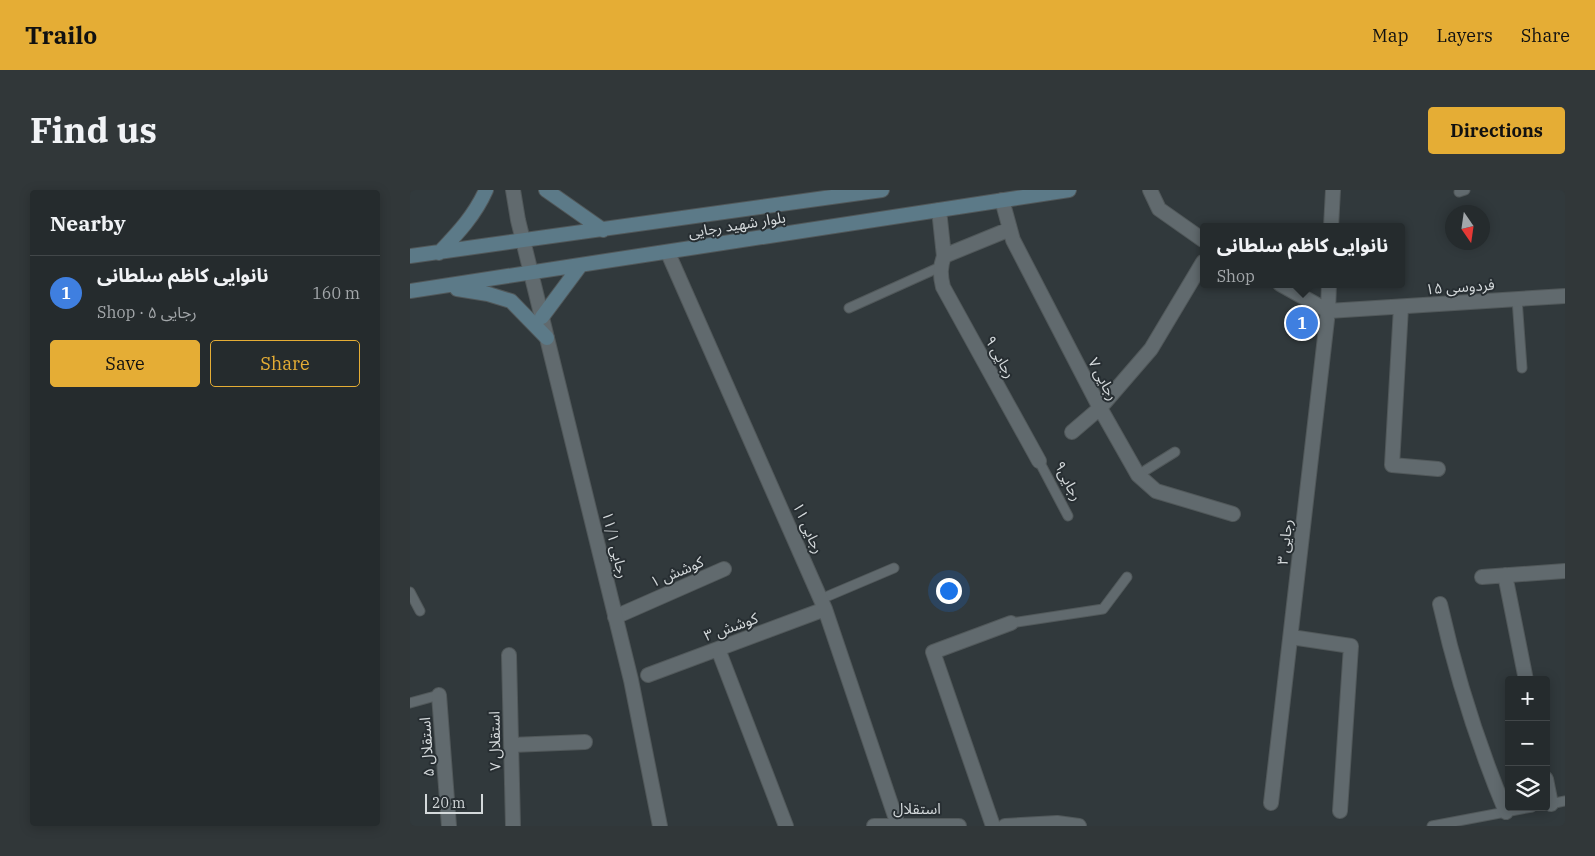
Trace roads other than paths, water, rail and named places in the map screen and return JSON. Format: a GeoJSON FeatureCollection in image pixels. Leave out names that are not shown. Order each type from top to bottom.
{"type":"FeatureCollection","features":[{"type":"Feature","properties":{"kind":"main road"},"geometry":{"type":"LineString","coordinates":[[439,253],[464,226],[480,204],[486,190]]}},
{"type":"Feature","properties":{"kind":"main road"},"geometry":{"type":"LineString","coordinates":[[546,190],[603,230]]}},
{"type":"Feature","properties":{"kind":"main road","name":"بلوار شهید رجایی"},"geometry":{"type":"LineString","coordinates":[[410,256],[524,242],[882,190]]}},
{"type":"Feature","properties":{"kind":"main road","name":"بلوار شهید رجایی"},"geometry":{"type":"LineString","coordinates":[[410,292],[1069,190]]}},
{"type":"Feature","properties":{"kind":"main road"},"geometry":{"type":"LineString","coordinates":[[542,317],[580,266]]}},
{"type":"Feature","properties":{"kind":"main road"},"geometry":{"type":"LineString","coordinates":[[444,287],[488,294],[511,301],[547,338]]}},
{"type":"Feature","properties":{"kind":"street","name":"رجایی ۱۱/۱"},"geometry":{"type":"LineString","coordinates":[[513,190],[547,338],[631,680],[660,826]]}},
{"type":"Feature","properties":{"kind":"street"},"geometry":{"type":"LineString","coordinates":[[1150,190],[1159,209],[1200,238]]}},
{"type":"Feature","properties":{"kind":"street"},"geometry":{"type":"LineString","coordinates":[[1331,223],[1333,190]]}},
{"type":"Feature","properties":{"kind":"street","name":"رجایی ۷"},"geometry":{"type":"LineString","coordinates":[[1002,200],[1013,240],[1100,408],[1138,475],[1156,491],[1233,514]]}},
{"type":"Feature","properties":{"kind":"street"},"geometry":{"type":"LineString","coordinates":[[939,210],[942,261],[1010,229]]}},
{"type":"Feature","properties":{"kind":"street","name":"رجایی ۱۱"},"geometry":{"type":"LineString","coordinates":[[668,253],[823,604],[898,825]]}},
{"type":"Feature","properties":{"kind":"street","name":"رجایی ۹"},"geometry":{"type":"LineString","coordinates":[[942,261],[943,287],[1039,461]]}},
{"type":"Feature","properties":{"kind":"street"},"geometry":{"type":"LineString","coordinates":[[1072,432],[1100,408],[1151,349],[1200,267]]}},
{"type":"Feature","properties":{"kind":"street"},"geometry":{"type":"LineString","coordinates":[[1287,288],[1328,311]]}},
{"type":"Feature","properties":{"kind":"street","name":"رجایی ۳"},"geometry":{"type":"LineString","coordinates":[[1271,803],[1328,311],[1329,288]]}},
{"type":"Feature","properties":{"kind":"street","name":"فردوسی ۱۵"},"geometry":{"type":"LineString","coordinates":[[1328,311],[1565,296]]}},
{"type":"Feature","properties":{"kind":"street"},"geometry":{"type":"LineString","coordinates":[[1401,307],[1392,465],[1438,469]]}},
{"type":"Feature","properties":{"kind":"street","name":"کوشش ۱"},"geometry":{"type":"LineString","coordinates":[[616,616],[724,569]]}},
{"type":"Feature","properties":{"kind":"street"},"geometry":{"type":"LineString","coordinates":[[1482,577],[1565,570]]}},
{"type":"Feature","properties":{"kind":"street"},"geometry":{"type":"LineString","coordinates":[[1505,575],[1525,676]]}},
{"type":"Feature","properties":{"kind":"street","name":"کوشش ۳"},"geometry":{"type":"LineString","coordinates":[[648,675],[718,649],[823,604]]}},
{"type":"Feature","properties":{"kind":"street"},"geometry":{"type":"LineString","coordinates":[[1440,604],[1447,635],[1486,762],[1506,812]]}},
{"type":"Feature","properties":{"kind":"street"},"geometry":{"type":"LineString","coordinates":[[993,826],[933,652],[1011,623]]}},
{"type":"Feature","properties":{"kind":"street"},"geometry":{"type":"LineString","coordinates":[[1291,637],[1352,646],[1340,811]]}},
{"type":"Feature","properties":{"kind":"street"},"geometry":{"type":"LineString","coordinates":[[718,649],[786,826]]}},
{"type":"Feature","properties":{"kind":"street","name":"استقلال ۷"},"geometry":{"type":"LineString","coordinates":[[509,655],[512,826]]}},
{"type":"Feature","properties":{"kind":"street","name":"استقلال ۵"},"geometry":{"type":"LineString","coordinates":[[439,695],[449,826]]}},
{"type":"Feature","properties":{"kind":"street"},"geometry":{"type":"LineString","coordinates":[[511,745],[585,742]]}},
{"type":"Feature","properties":{"kind":"street"},"geometry":{"type":"LineString","coordinates":[[1550,791],[1554,803]]}},
{"type":"Feature","properties":{"kind":"street"},"geometry":{"type":"LineString","coordinates":[[1005,826],[1058,823],[1079,826]]}},
{"type":"Feature","properties":{"kind":"street","name":"استقلال"},"geometry":{"type":"LineString","coordinates":[[874,826],[959,826]]}},
{"type":"Feature","properties":{"kind":"lane"},"geometry":{"type":"LineString","coordinates":[[849,308],[942,261]]}},
{"type":"Feature","properties":{"kind":"lane"},"geometry":{"type":"LineString","coordinates":[[1517,299],[1522,368]]}},
{"type":"Feature","properties":{"kind":"lane"},"geometry":{"type":"LineString","coordinates":[[1138,475],[1175,452]]}},
{"type":"Feature","properties":{"kind":"lane","name":"رجایی۹"},"geometry":{"type":"LineString","coordinates":[[1039,461],[1068,516]]}},
{"type":"Feature","properties":{"kind":"lane"},"geometry":{"type":"LineString","coordinates":[[823,604],[894,568]]}},
{"type":"Feature","properties":{"kind":"lane"},"geometry":{"type":"LineString","coordinates":[[1011,623],[1103,609],[1127,577]]}},
{"type":"Feature","properties":{"kind":"lane"},"geometry":{"type":"LineString","coordinates":[[410,592],[420,611]]}},
{"type":"Feature","properties":{"kind":"lane"},"geometry":{"type":"LineString","coordinates":[[410,703],[439,695]]}},
{"type":"Feature","properties":{"kind":"lane"},"geometry":{"type":"LineString","coordinates":[[1432,826],[1511,811]]}},
{"type":"Feature","properties":{"kind":"place","name":"نانوایی کاظم سلطانی"},"geometry":{"type":"Point","coordinates":[1302,323]}}]}
